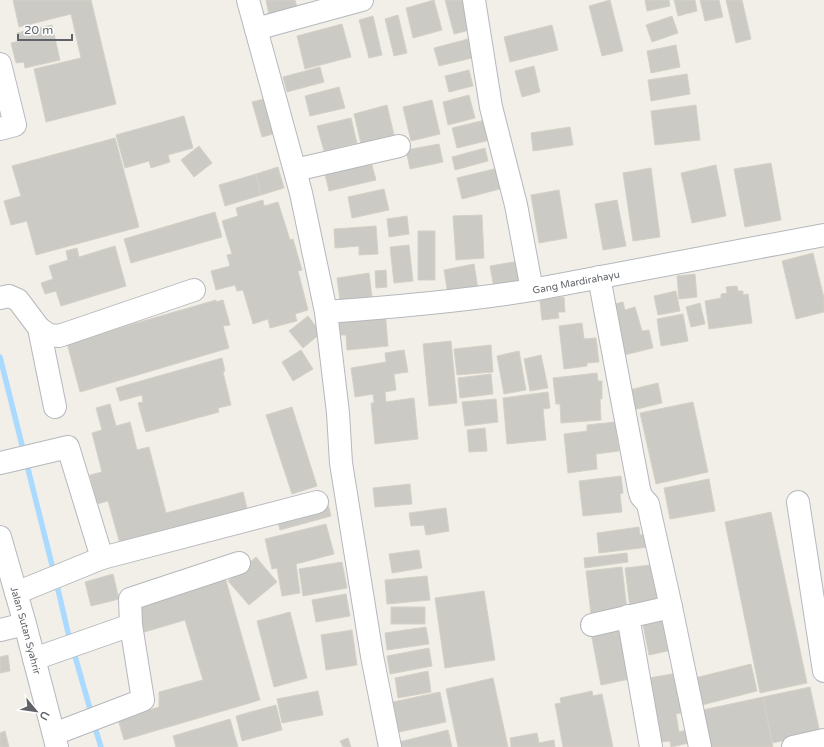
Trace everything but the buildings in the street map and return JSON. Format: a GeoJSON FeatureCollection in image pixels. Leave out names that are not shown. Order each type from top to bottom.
{"type":"FeatureCollection","features":[{"type":"Feature","properties":{"kind":"street"},"geometry":{"type":"LineString","coordinates":[[248,0],[277,101],[301,193],[326,312],[338,413],[341,463],[372,656],[390,747]]}},
{"type":"Feature","properties":{"kind":"street"},"geometry":{"type":"LineString","coordinates":[[256,29],[362,0]]}},
{"type":"Feature","properties":{"kind":"street"},"geometry":{"type":"LineString","coordinates":[[474,0],[491,107],[516,205],[532,290]]}},
{"type":"Feature","properties":{"kind":"street"},"geometry":{"type":"LineString","coordinates":[[0,64],[15,125],[0,129]]}},
{"type":"Feature","properties":{"kind":"street"},"geometry":{"type":"LineString","coordinates":[[295,170],[399,146]]}},
{"type":"Feature","properties":{"kind":"street","name":"Gang Mardirahayu"},"geometry":{"type":"LineString","coordinates":[[326,312],[485,298],[824,235]]}},
{"type":"Feature","properties":{"kind":"street"},"geometry":{"type":"LineString","coordinates":[[599,277],[639,489],[641,496],[648,504],[700,747]]}},
{"type":"Feature","properties":{"kind":"street"},"geometry":{"type":"LineString","coordinates":[[0,298],[9,296],[18,300],[39,328],[49,335],[59,336],[194,290]]}},
{"type":"Feature","properties":{"kind":"street"},"geometry":{"type":"LineString","coordinates":[[39,328],[55,407]]}},
{"type":"Feature","properties":{"kind":"street"},"geometry":{"type":"LineString","coordinates":[[0,463],[68,447],[102,558]]}},
{"type":"Feature","properties":{"kind":"street"},"geometry":{"type":"LineString","coordinates":[[16,593],[102,558],[317,502]]}},
{"type":"Feature","properties":{"kind":"street"},"geometry":{"type":"LineString","coordinates":[[798,502],[824,671]]}},
{"type":"Feature","properties":{"kind":"street","name":"Jalan Sutan Syahrir"},"geometry":{"type":"LineString","coordinates":[[0,537],[56,741]]}},
{"type":"Feature","properties":{"kind":"street"},"geometry":{"type":"LineString","coordinates":[[56,741],[143,700],[131,625],[130,599],[239,563]]}},
{"type":"Feature","properties":{"kind":"street"},"geometry":{"type":"LineString","coordinates":[[592,625],[671,607]]}},
{"type":"Feature","properties":{"kind":"street"},"geometry":{"type":"LineString","coordinates":[[628,616],[651,747]]}},
{"type":"Feature","properties":{"kind":"street"},"geometry":{"type":"LineString","coordinates":[[0,630],[25,624]]}},
{"type":"Feature","properties":{"kind":"street"},"geometry":{"type":"LineString","coordinates":[[34,659],[131,625]]}},
{"type":"Feature","properties":{"kind":"street"},"geometry":{"type":"LineString","coordinates":[[793,747],[824,740]]}},
{"type":"Feature","properties":{"kind":"waterway"},"geometry":{"type":"LineString","coordinates":[[0,357],[24,453]]}},
{"type":"Feature","properties":{"kind":"waterway"},"geometry":{"type":"LineString","coordinates":[[26,461],[54,573]]}},
{"type":"Feature","properties":{"kind":"waterway"},"geometry":{"type":"LineString","coordinates":[[56,581],[70,641]]}},
{"type":"Feature","properties":{"kind":"waterway"},"geometry":{"type":"LineString","coordinates":[[73,649],[92,716]]}},
{"type":"Feature","properties":{"kind":"waterway"},"geometry":{"type":"LineString","coordinates":[[94,724],[101,747]]}}]}
